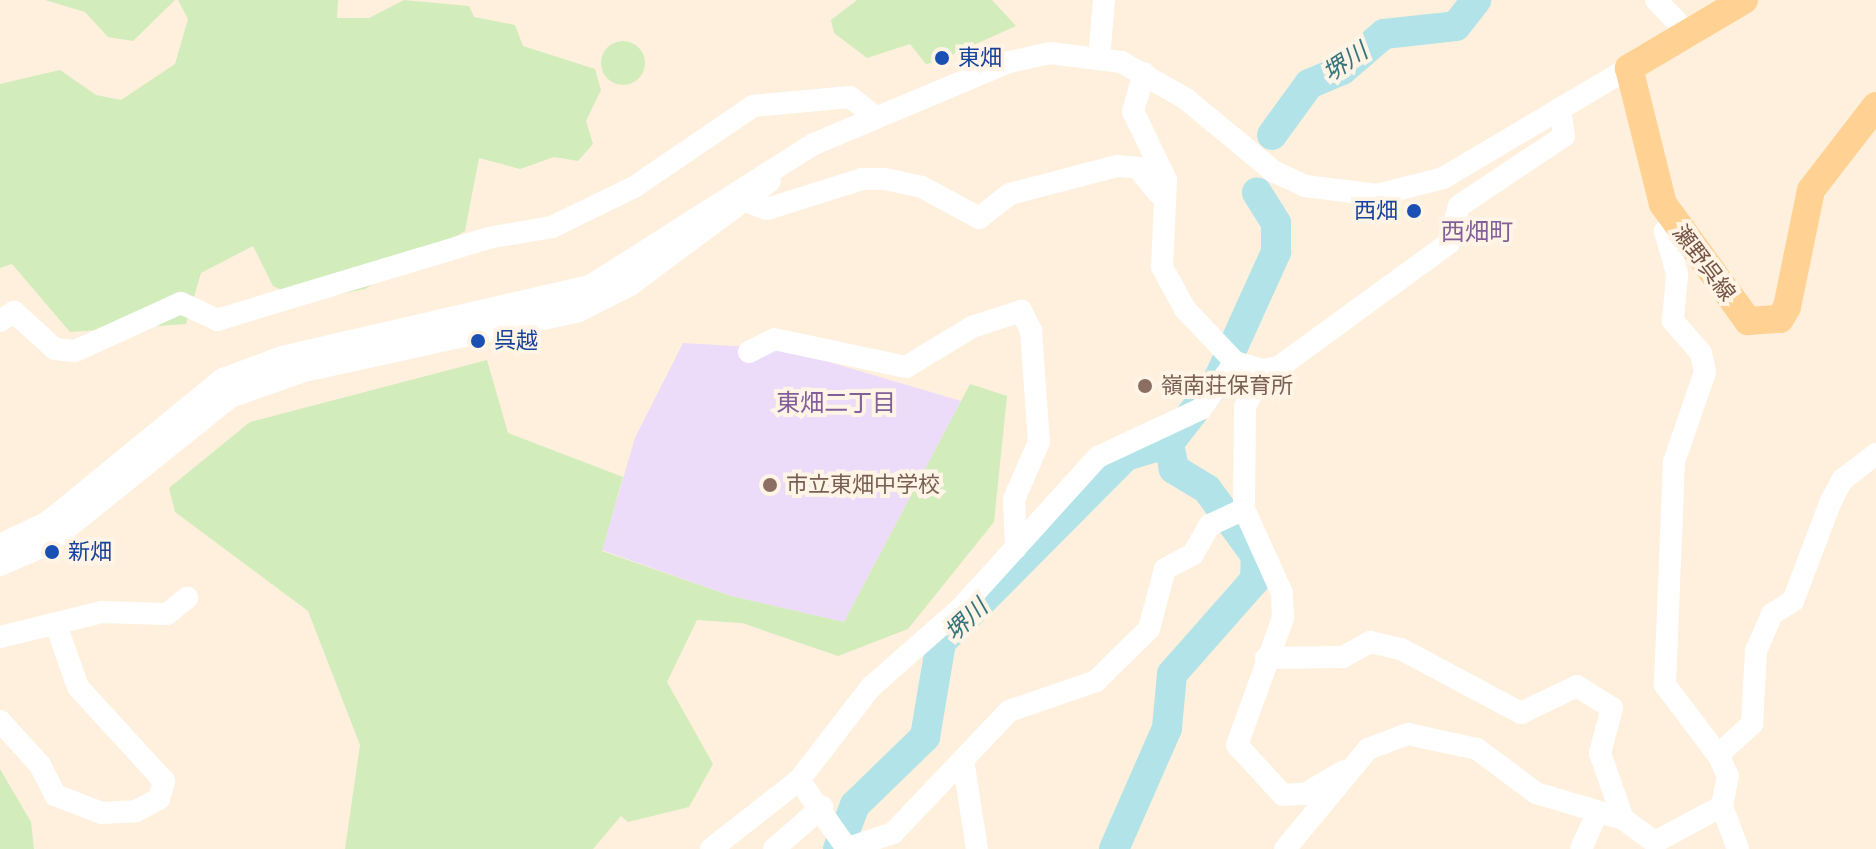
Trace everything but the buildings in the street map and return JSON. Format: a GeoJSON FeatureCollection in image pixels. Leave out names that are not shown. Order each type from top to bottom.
{"type":"FeatureCollection","features":[{"type":"Feature","properties":{"kind":"main road"},"geometry":{"type":"LineString","coordinates":[[1629,68],[1744,0]]}},
{"type":"Feature","properties":{"kind":"main road","name":"瀬野呉線"},"geometry":{"type":"LineString","coordinates":[[1629,68],[1673,224],[1748,321],[1780,319],[1794,286],[1811,190],[1876,106]]}},
{"type":"Feature","properties":{"kind":"street"},"geometry":{"type":"LineString","coordinates":[[1099,58],[1104,0]]}},
{"type":"Feature","properties":{"kind":"street"},"geometry":{"type":"LineString","coordinates":[[1656,0],[1688,33]]}},
{"type":"Feature","properties":{"kind":"street"},"geometry":{"type":"LineString","coordinates":[[0,545],[48,522],[223,379],[282,357],[590,286],[814,144],[1009,62],[1050,53],[1099,58],[1144,73],[1273,171],[1338,193],[1377,195],[1443,178],[1629,68]]}},
{"type":"Feature","properties":{"kind":"street"},"geometry":{"type":"LineString","coordinates":[[1144,73],[1133,111],[1166,180],[1162,267],[1171,288],[1235,362],[1263,370],[1279,367],[1449,243],[1459,206],[1564,136],[1560,108]]}},
{"type":"Feature","properties":{"kind":"street"},"geometry":{"type":"LineString","coordinates":[[0,321],[14,312],[55,349],[75,351],[181,303],[217,320],[488,238],[552,227],[634,187],[753,106],[850,97],[876,117]]}},
{"type":"Feature","properties":{"kind":"street"},"geometry":{"type":"LineString","coordinates":[[0,565],[46,545],[230,397],[304,371],[579,311],[630,285],[745,201],[814,144]]}},
{"type":"Feature","properties":{"kind":"street"},"geometry":{"type":"LineString","coordinates":[[745,201],[767,209],[862,179],[885,179],[922,187],[979,218],[1010,194],[1117,166],[1153,179],[1163,224]]}},
{"type":"Feature","properties":{"kind":"street"},"geometry":{"type":"LineString","coordinates":[[1673,224],[1665,231],[1677,274],[1673,321],[1701,353],[1705,372],[1674,462],[1665,685],[1673,705],[1718,755],[1728,776],[1722,806],[1738,849]]}},
{"type":"Feature","properties":{"kind":"street"},"geometry":{"type":"LineString","coordinates":[[749,352],[774,339],[906,367],[1006,311],[1021,311],[1031,331],[1039,442],[1014,499],[1016,548]]}},
{"type":"Feature","properties":{"kind":"street"},"geometry":{"type":"LineString","coordinates":[[711,849],[799,780],[871,687],[1016,548],[1098,457],[1201,409],[1235,362]]}},
{"type":"Feature","properties":{"kind":"street"},"geometry":{"type":"LineString","coordinates":[[1263,370],[1245,407],[1244,509],[1282,593],[1283,618],[1237,745],[1283,795],[1305,794],[1348,769]]}},
{"type":"Feature","properties":{"kind":"street"},"geometry":{"type":"LineString","coordinates":[[1718,755],[1752,724],[1756,651],[1772,614],[1793,601],[1842,480],[1876,454]]}},
{"type":"Feature","properties":{"kind":"street"},"geometry":{"type":"LineString","coordinates":[[799,780],[822,807],[846,848],[893,833],[964,766],[1009,711],[1096,681],[1149,629],[1165,569],[1193,554],[1210,525],[1244,509]]}},
{"type":"Feature","properties":{"kind":"street"},"geometry":{"type":"LineString","coordinates":[[0,637],[57,628],[102,612],[167,614],[187,598]]}},
{"type":"Feature","properties":{"kind":"street"},"geometry":{"type":"LineString","coordinates":[[0,721],[40,765],[55,795],[102,813],[136,811],[159,799],[164,781],[78,687],[57,628]]}},
{"type":"Feature","properties":{"kind":"street"},"geometry":{"type":"LineString","coordinates":[[1266,658],[1343,657],[1370,642],[1401,649],[1521,713],[1577,686],[1612,708],[1600,753],[1623,819]]}},
{"type":"Feature","properties":{"kind":"street"},"geometry":{"type":"LineString","coordinates":[[1285,849],[1348,769],[1368,749],[1408,734],[1434,734],[1499,761],[1536,793],[1623,819],[1655,842],[1666,841],[1722,806]]}},
{"type":"Feature","properties":{"kind":"street"},"geometry":{"type":"LineString","coordinates":[[964,766],[977,849]]}},
{"type":"Feature","properties":{"kind":"street"},"geometry":{"type":"LineString","coordinates":[[774,849],[822,807]]}},
{"type":"Feature","properties":{"kind":"street"},"geometry":{"type":"LineString","coordinates":[[1581,849],[1597,813]]}},
{"type":"Feature","properties":{"kind":"shaded area","name":"市立東畑中学校"},"geometry":{"type":"Polygon","coordinates":[[[683,343],[785,349],[961,401],[844,622],[731,596],[602,550],[635,438],[683,343]]]}},
{"type":"Feature","properties":{"kind":"green space"},"geometry":{"type":"Polygon","coordinates":[[[45,0],[175,0],[133,41],[108,37],[85,12],[45,0]]]}},
{"type":"Feature","properties":{"kind":"green space"},"geometry":{"type":"Polygon","coordinates":[[[178,0],[338,0],[337,18],[369,18],[404,0],[469,6],[474,17],[515,25],[523,46],[595,69],[601,90],[586,121],[593,144],[578,161],[554,157],[520,169],[479,158],[465,231],[365,289],[307,301],[273,286],[253,246],[201,273],[186,324],[70,332],[12,264],[0,268],[0,84],[60,70],[96,95],[121,100],[175,64],[188,19],[178,0]]]}},
{"type":"Feature","properties":{"kind":"green space"},"geometry":{"type":"Polygon","coordinates":[[[857,0],[992,0],[1016,26],[936,62],[926,64],[910,44],[867,58],[834,33],[831,20],[857,0]]]}},
{"type":"Feature","properties":{"kind":"green space"},"geometry":{"type":"Polygon","coordinates":[[[623,41],[639,47],[645,63],[639,79],[623,85],[607,79],[601,63],[607,47],[623,41]]]}},
{"type":"Feature","properties":{"kind":"green space"},"geometry":{"type":"Polygon","coordinates":[[[487,360],[508,433],[623,477],[602,551],[731,596],[844,622],[970,384],[1007,396],[994,522],[908,629],[838,656],[742,623],[697,620],[667,682],[713,764],[689,807],[628,822],[621,816],[593,849],[345,849],[360,745],[308,611],[175,512],[169,488],[250,422],[487,360]]]}},
{"type":"Feature","properties":{"kind":"green space"},"geometry":{"type":"Polygon","coordinates":[[[0,769],[31,822],[34,849],[0,849],[0,769]]]}},
{"type":"Feature","properties":{"kind":"waterway","name":"堺川"},"geometry":{"type":"LineString","coordinates":[[1272,135],[1309,84],[1342,70],[1384,34],[1456,26],[1476,0]]}},
{"type":"Feature","properties":{"kind":"waterway","name":"堺川"},"geometry":{"type":"LineString","coordinates":[[1114,849],[1167,728],[1172,674],[1255,580],[1256,556],[1207,489],[1174,469],[1169,443],[1218,380],[1276,252],[1276,223],[1257,193]]}},
{"type":"Feature","properties":{"kind":"waterway","name":"堺川"},"geometry":{"type":"LineString","coordinates":[[838,849],[855,805],[925,737],[941,642],[1126,456],[1169,443]]}},
{"type":"Feature","properties":{"kind":"place","name":"東畑"},"geometry":{"type":"Point","coordinates":[942,58]}},
{"type":"Feature","properties":{"kind":"place","name":"西畑"},"geometry":{"type":"Point","coordinates":[1414,211]}},
{"type":"Feature","properties":{"kind":"place","name":"呉越"},"geometry":{"type":"Point","coordinates":[478,341]}},
{"type":"Feature","properties":{"kind":"place","name":"嶺南荘保育所"},"geometry":{"type":"Point","coordinates":[1145,386]}},
{"type":"Feature","properties":{"kind":"place","name":"市立東畑中学校"},"geometry":{"type":"Point","coordinates":[770,485]}},
{"type":"Feature","properties":{"kind":"place","name":"新畑"},"geometry":{"type":"Point","coordinates":[52,552]}},
{"type":"Feature","properties":{"kind":"district","name":"西畑町"},"geometry":{"type":"Point","coordinates":[1477,232]}},
{"type":"Feature","properties":{"kind":"district","name":"東畑二丁目"},"geometry":{"type":"Point","coordinates":[836,403]}}]}
